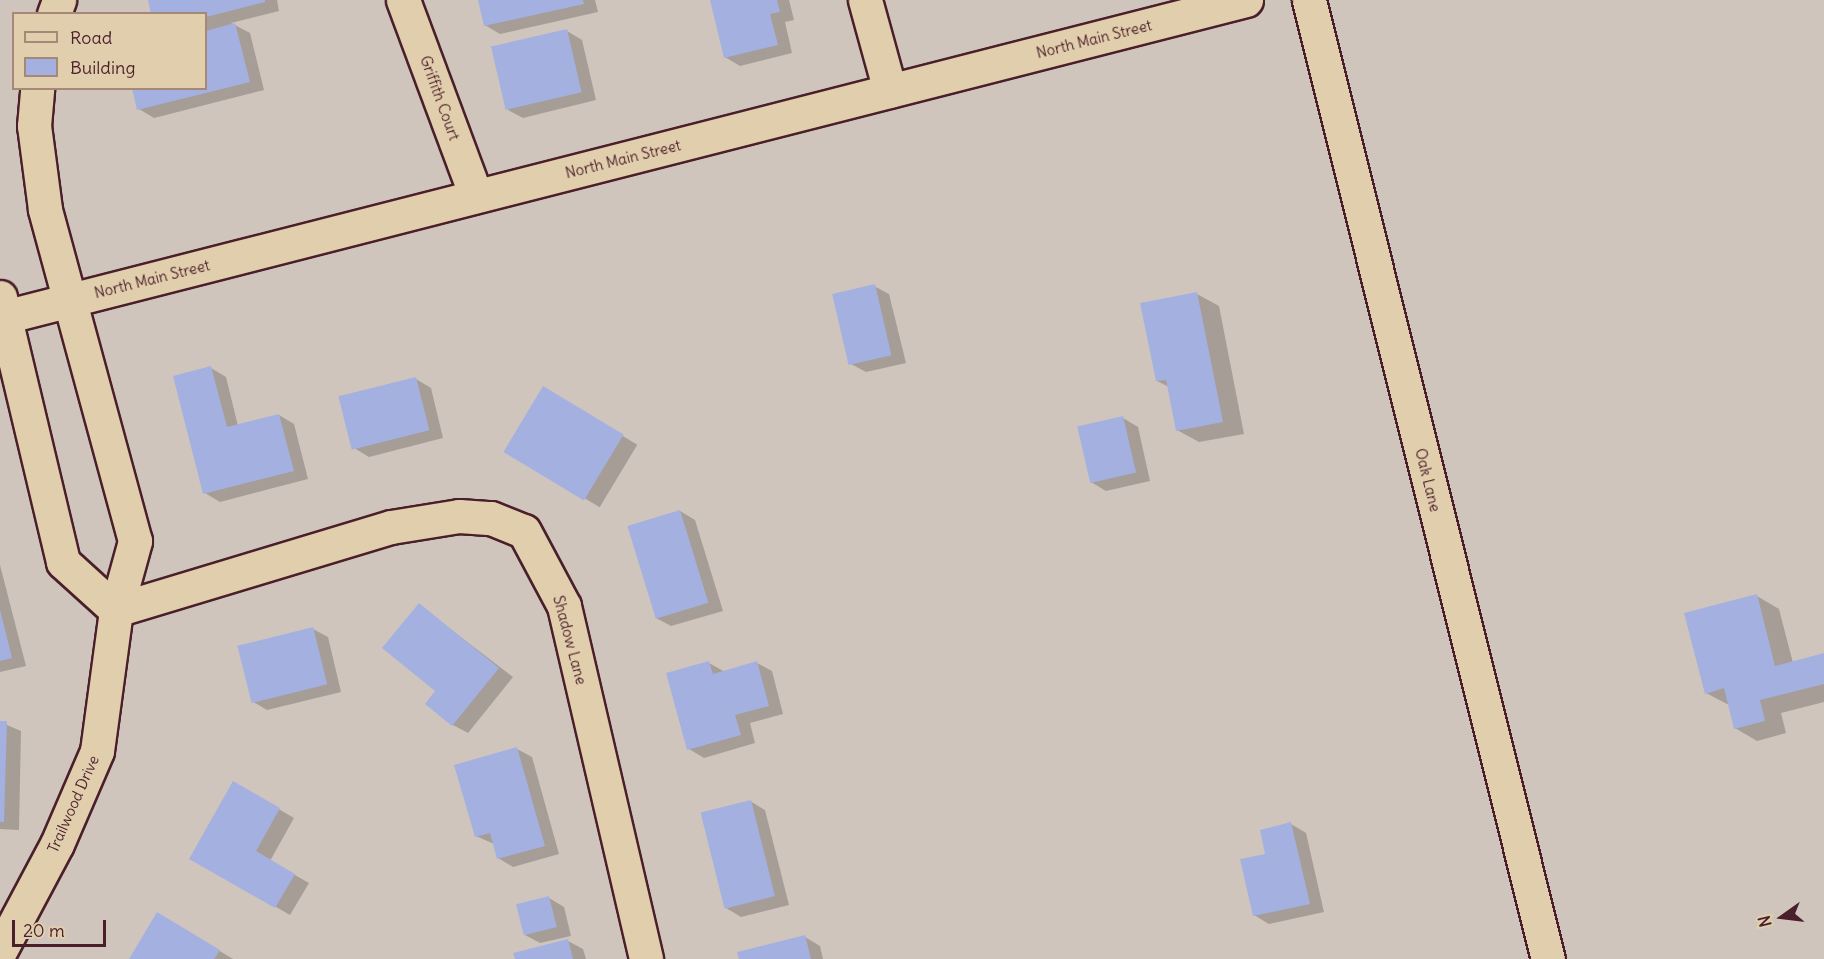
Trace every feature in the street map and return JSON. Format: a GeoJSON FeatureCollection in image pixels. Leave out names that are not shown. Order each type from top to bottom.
{"type":"FeatureCollection","features":[{"type":"Feature","properties":{"kind":"street","name":"Griffith Court"},"geometry":{"type":"LineString","coordinates":[[403,0],[476,196]]}},
{"type":"Feature","properties":{"kind":"street"},"geometry":{"type":"LineString","coordinates":[[866,0],[890,91]]}},
{"type":"Feature","properties":{"kind":"street","name":"North Main Street"},"geometry":{"type":"LineString","coordinates":[[1,311],[69,300],[1246,0]]}},
{"type":"Feature","properties":{"kind":"street","name":"Oak Lane"},"geometry":{"type":"LineString","coordinates":[[1309,0],[1548,959]]}},
{"type":"Feature","properties":{"kind":"street","name":"Trailwood Drive"},"geometry":{"type":"LineString","coordinates":[[0,951],[57,844],[97,751],[116,610],[135,542],[45,209],[34,126],[37,90]]}},
{"type":"Feature","properties":{"kind":"street"},"geometry":{"type":"LineString","coordinates":[[1,311],[63,562],[116,610]]}},
{"type":"Feature","properties":{"kind":"street","name":"Shadow Lane"},"geometry":{"type":"LineString","coordinates":[[116,610],[391,527],[459,516],[491,518],[525,531],[564,606],[646,959]]}},
{"type":"Feature","properties":{"kind":"building"},"geometry":{"type":"Polygon","coordinates":[[[148,0],[265,0],[265,2],[207,17],[207,12],[151,12],[148,0]]]}},
{"type":"Feature","properties":{"kind":"building"},"geometry":{"type":"Polygon","coordinates":[[[478,0],[583,0],[584,4],[484,26],[478,0]]]}},
{"type":"Feature","properties":{"kind":"building"},"geometry":{"type":"Polygon","coordinates":[[[710,0],[777,0],[780,12],[770,14],[778,45],[724,58],[710,0]]]}},
{"type":"Feature","properties":{"kind":"building"},"geometry":{"type":"Polygon","coordinates":[[[235,23],[250,82],[137,110],[132,90],[207,90],[207,31],[235,23]]]}},
{"type":"Feature","properties":{"kind":"building"},"geometry":{"type":"Polygon","coordinates":[[[567,29],[582,92],[506,110],[491,47],[567,29]]]}},
{"type":"Feature","properties":{"kind":"building"},"geometry":{"type":"Polygon","coordinates":[[[875,284],[891,355],[849,365],[832,294],[875,284]]]}},
{"type":"Feature","properties":{"kind":"building"},"geometry":{"type":"Polygon","coordinates":[[[1197,292],[1223,422],[1176,431],[1166,380],[1156,381],[1140,303],[1197,292]]]}},
{"type":"Feature","properties":{"kind":"building"},"geometry":{"type":"Polygon","coordinates":[[[211,366],[227,427],[279,414],[294,471],[203,494],[173,376],[211,366]]]}},
{"type":"Feature","properties":{"kind":"building"},"geometry":{"type":"Polygon","coordinates":[[[416,377],[429,430],[352,450],[338,396],[416,377]]]}},
{"type":"Feature","properties":{"kind":"building"},"geometry":{"type":"Polygon","coordinates":[[[543,386],[624,434],[584,500],[503,452],[543,386]]]}},
{"type":"Feature","properties":{"kind":"building"},"geometry":{"type":"Polygon","coordinates":[[[1123,416],[1136,473],[1090,483],[1077,427],[1123,416]]]}},
{"type":"Feature","properties":{"kind":"building"},"geometry":{"type":"Polygon","coordinates":[[[680,510],[708,603],[656,619],[627,526],[680,510]]]}},
{"type":"Feature","properties":{"kind":"building"},"geometry":{"type":"Polygon","coordinates":[[[1757,594],[1775,666],[1824,653],[1824,684],[1760,700],[1765,721],[1734,729],[1724,688],[1705,694],[1684,613],[1757,594]]]}},
{"type":"Feature","properties":{"kind":"building"},"geometry":{"type":"Polygon","coordinates":[[[419,603],[499,668],[452,726],[425,704],[435,691],[382,648],[419,603]]]}},
{"type":"Feature","properties":{"kind":"building"},"geometry":{"type":"Polygon","coordinates":[[[0,610],[12,658],[0,661],[0,610]]]}},
{"type":"Feature","properties":{"kind":"building"},"geometry":{"type":"Polygon","coordinates":[[[313,627],[327,684],[252,703],[237,646],[313,627]]]}},
{"type":"Feature","properties":{"kind":"building"},"geometry":{"type":"Polygon","coordinates":[[[709,661],[713,674],[757,661],[769,706],[735,715],[741,735],[687,750],[666,673],[709,661]]]}},
{"type":"Feature","properties":{"kind":"building"},"geometry":{"type":"Polygon","coordinates":[[[0,721],[7,721],[4,822],[0,822],[0,721]]]}},
{"type":"Feature","properties":{"kind":"building"},"geometry":{"type":"Polygon","coordinates":[[[517,747],[545,846],[497,859],[490,833],[475,837],[454,765],[517,747]]]}},
{"type":"Feature","properties":{"kind":"building"},"geometry":{"type":"Polygon","coordinates":[[[233,781],[280,808],[256,851],[295,874],[275,908],[189,859],[233,781]]]}},
{"type":"Feature","properties":{"kind":"building"},"geometry":{"type":"Polygon","coordinates":[[[751,800],[775,896],[724,909],[701,813],[751,800]]]}},
{"type":"Feature","properties":{"kind":"building"},"geometry":{"type":"Polygon","coordinates":[[[1291,822],[1310,904],[1253,916],[1240,859],[1265,854],[1260,830],[1291,822]]]}},
{"type":"Feature","properties":{"kind":"building"},"geometry":{"type":"Polygon","coordinates":[[[549,896],[557,927],[524,935],[516,904],[549,896]]]}},
{"type":"Feature","properties":{"kind":"building"},"geometry":{"type":"Polygon","coordinates":[[[157,912],[220,950],[214,959],[129,959],[157,912]]]}},
{"type":"Feature","properties":{"kind":"building"},"geometry":{"type":"Polygon","coordinates":[[[805,935],[811,959],[739,959],[737,952],[805,935]]]}},
{"type":"Feature","properties":{"kind":"building"},"geometry":{"type":"Polygon","coordinates":[[[568,939],[573,959],[515,959],[513,953],[568,939]]]}}]}
